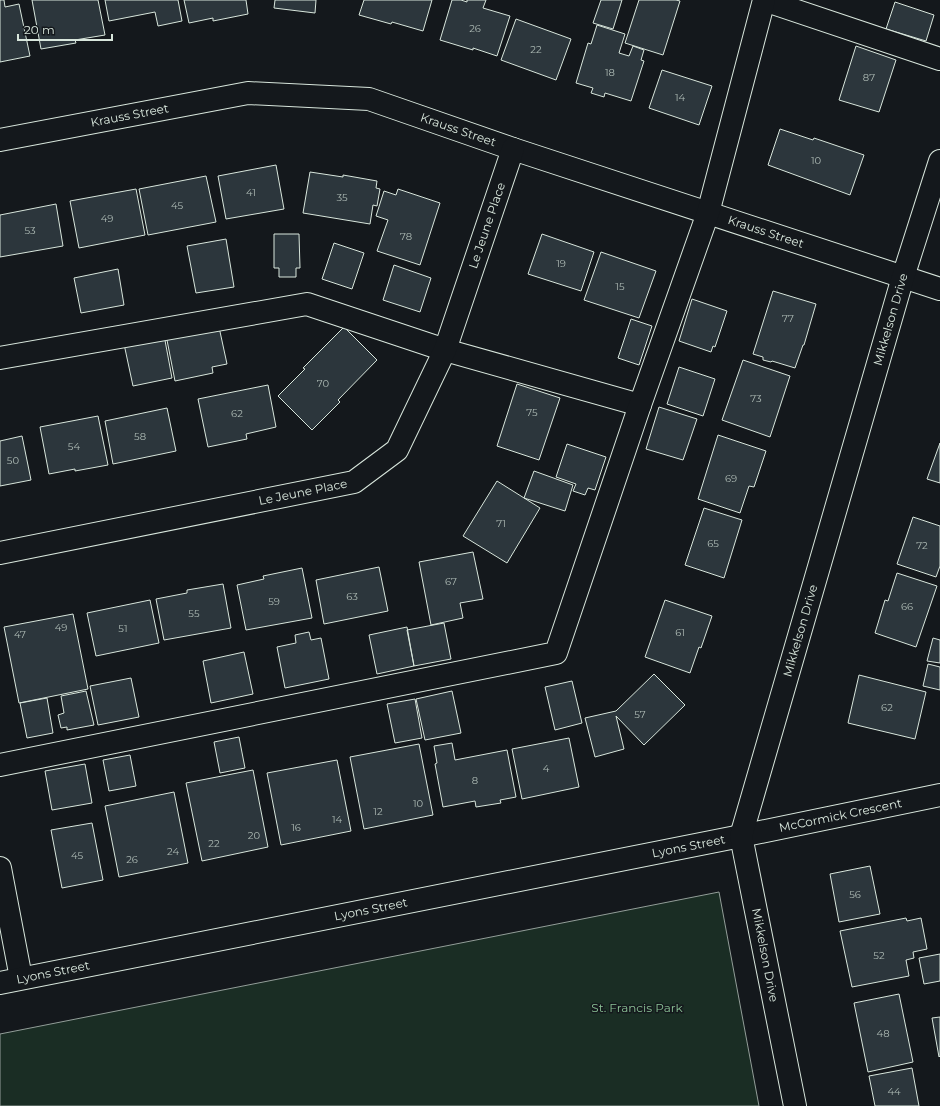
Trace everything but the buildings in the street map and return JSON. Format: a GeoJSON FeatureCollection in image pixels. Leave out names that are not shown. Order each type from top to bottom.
{"type":"FeatureCollection","features":[{"type":"Feature","properties":{"kind":"street"},"geometry":{"type":"LineString","coordinates":[[0,765],[556,653],[640,405],[708,213],[764,0],[940,59]]}},
{"type":"Feature","properties":{"kind":"street","name":"Krauss Street"},"geometry":{"type":"LineString","coordinates":[[0,140],[248,93],[369,99],[513,149],[940,289]]}},
{"type":"Feature","properties":{"kind":"street","name":"Le Jeune Place"},"geometry":{"type":"LineString","coordinates":[[0,553],[354,482],[397,450],[445,350],[513,149]]}},
{"type":"Feature","properties":{"kind":"street","name":"Mikkelson Drive"},"geometry":{"type":"LineString","coordinates":[[795,1106],[740,836],[903,277],[940,161]]}},
{"type":"Feature","properties":{"kind":"street"},"geometry":{"type":"LineString","coordinates":[[0,358],[307,304],[445,350],[640,405]]}},
{"type":"Feature","properties":{"kind":"street","name":"McCormick Crescent"},"geometry":{"type":"LineString","coordinates":[[740,836],[940,794]]}},
{"type":"Feature","properties":{"kind":"street","name":"Lyons Street"},"geometry":{"type":"LineString","coordinates":[[0,983],[740,836]]}},
{"type":"Feature","properties":{"kind":"street"},"geometry":{"type":"LineString","coordinates":[[0,868],[21,978]]}},
{"type":"Feature","properties":{"kind":"green space","name":"St. Francis Park"},"geometry":{"type":"Polygon","coordinates":[[[719,892],[759,1106],[0,1106],[0,1034],[719,892]]]}}]}
